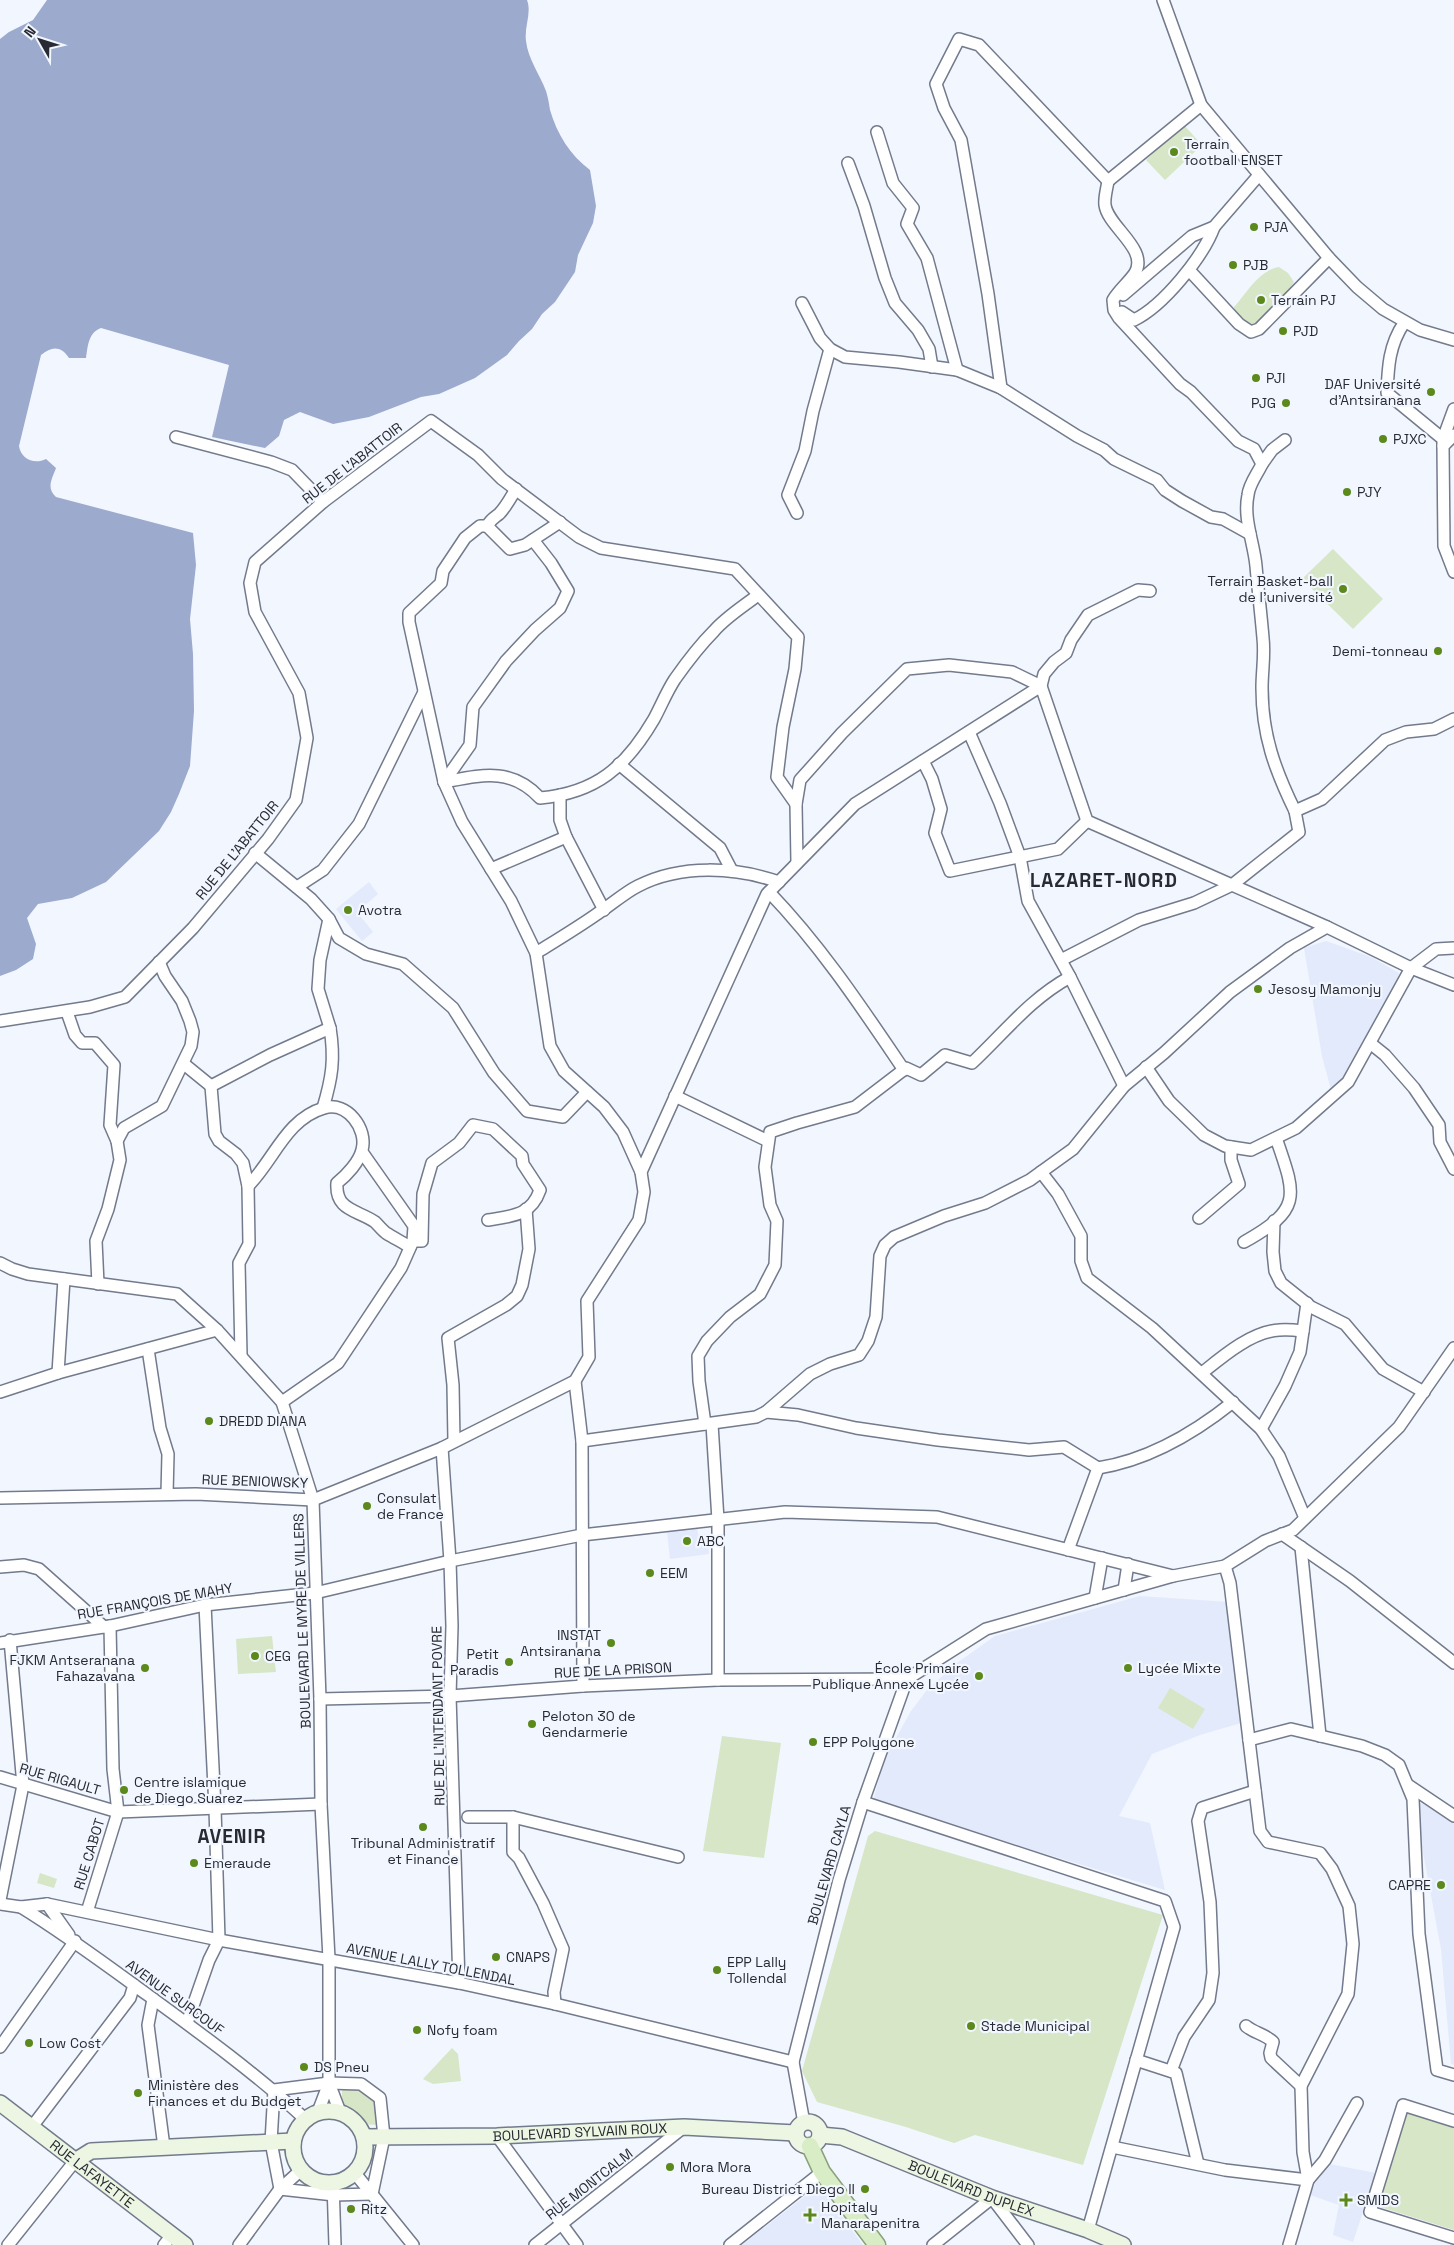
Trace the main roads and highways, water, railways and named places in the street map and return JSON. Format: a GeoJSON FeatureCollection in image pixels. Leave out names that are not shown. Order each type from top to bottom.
{"type":"FeatureCollection","features":[{"type":"Feature","properties":{"kind":"main road","name":"RUE LAFAYETTE"},"geometry":{"type":"LineString","coordinates":[[0,2103],[75,2161],[168,2240],[185,2245]]}},
{"type":"Feature","properties":{"kind":"main road"},"geometry":{"type":"LineString","coordinates":[[340,2112],[350,2117],[359,2126],[364,2137],[365,2150],[362,2162],[354,2172],[333,2189],[315,2181],[301,2170],[293,2156],[293,2140],[297,2128],[311,2116],[340,2112]]}},
{"type":"Feature","properties":{"kind":"main road"},"geometry":{"type":"LineString","coordinates":[[815,2141],[799,2143],[800,2128],[815,2125],[815,2141],[822,2172],[877,2245]]}},
{"type":"Feature","properties":{"kind":"main road","name":"BOULEVARD SYLVAIN ROUX"},"geometry":{"type":"LineString","coordinates":[[364,2137],[497,2136],[684,2127],[800,2128]]}},
{"type":"Feature","properties":{"kind":"main road","name":"BOULEVARD DUPLEX"},"geometry":{"type":"LineString","coordinates":[[815,2141],[842,2137],[992,2198],[1088,2230],[1123,2245]]}},
{"type":"Feature","properties":{"kind":"main road"},"geometry":{"type":"LineString","coordinates":[[75,2161],[91,2151],[293,2140]]}},
{"type":"Feature","properties":{"kind":"water"},"geometry":{"type":"Polygon","coordinates":[[[47,0],[527,0],[529,10],[526,36],[529,54],[546,91],[550,110],[560,136],[576,158],[590,170],[596,206],[593,223],[578,255],[575,272],[555,302],[542,314],[532,329],[507,355],[475,378],[439,394],[421,397],[369,417],[333,424],[300,412],[284,420],[279,436],[265,448],[212,437],[229,365],[101,328],[93,333],[91,337],[86,358],[69,358],[60,349],[49,350],[41,355],[19,446],[22,454],[29,460],[41,461],[46,459],[56,468],[51,483],[53,494],[56,497],[193,533],[196,565],[190,619],[194,711],[190,766],[171,812],[159,831],[106,882],[72,898],[38,904],[27,918],[36,944],[33,959],[16,970],[0,976],[0,39],[9,32],[33,20],[47,0]]]}},
{"type":"Feature","properties":{"kind":"place","name":"Terrain football ENSET"},"geometry":{"type":"Point","coordinates":[1174,152]}},
{"type":"Feature","properties":{"kind":"place","name":"PJA"},"geometry":{"type":"Point","coordinates":[1254,227]}},
{"type":"Feature","properties":{"kind":"place","name":"PJB"},"geometry":{"type":"Point","coordinates":[1233,265]}},
{"type":"Feature","properties":{"kind":"place","name":"Terrain PJ"},"geometry":{"type":"Point","coordinates":[1261,300]}},
{"type":"Feature","properties":{"kind":"place","name":"PJD"},"geometry":{"type":"Point","coordinates":[1283,331]}},
{"type":"Feature","properties":{"kind":"place","name":"PJI"},"geometry":{"type":"Point","coordinates":[1256,378]}},
{"type":"Feature","properties":{"kind":"place","name":"DAF Université d'Antsiranana"},"geometry":{"type":"Point","coordinates":[1431,392]}},
{"type":"Feature","properties":{"kind":"place","name":"PJG"},"geometry":{"type":"Point","coordinates":[1286,403]}},
{"type":"Feature","properties":{"kind":"place","name":"PJXC"},"geometry":{"type":"Point","coordinates":[1383,439]}},
{"type":"Feature","properties":{"kind":"place","name":"PJY"},"geometry":{"type":"Point","coordinates":[1347,492]}},
{"type":"Feature","properties":{"kind":"place","name":"Terrain Basket-ball de l'université"},"geometry":{"type":"Point","coordinates":[1343,589]}},
{"type":"Feature","properties":{"kind":"place","name":"Demi-tonneau"},"geometry":{"type":"Point","coordinates":[1438,651]}},
{"type":"Feature","properties":{"kind":"place","name":"Avotra"},"geometry":{"type":"Point","coordinates":[348,910]}},
{"type":"Feature","properties":{"kind":"place","name":"Jesosy Mamonjy"},"geometry":{"type":"Point","coordinates":[1258,989]}},
{"type":"Feature","properties":{"kind":"place","name":"DREDD DIANA"},"geometry":{"type":"Point","coordinates":[209,1421]}},
{"type":"Feature","properties":{"kind":"place","name":"Consulat de France"},"geometry":{"type":"Point","coordinates":[367,1506]}},
{"type":"Feature","properties":{"kind":"place","name":"ABC"},"geometry":{"type":"Point","coordinates":[687,1541]}},
{"type":"Feature","properties":{"kind":"place","name":"EEM"},"geometry":{"type":"Point","coordinates":[650,1573]}},
{"type":"Feature","properties":{"kind":"place","name":"INSTAT Antsiranana"},"geometry":{"type":"Point","coordinates":[611,1643]}},
{"type":"Feature","properties":{"kind":"place","name":"CEG"},"geometry":{"type":"Point","coordinates":[255,1656]}},
{"type":"Feature","properties":{"kind":"place","name":"Petit Paradis"},"geometry":{"type":"Point","coordinates":[509,1662]}},
{"type":"Feature","properties":{"kind":"place","name":"FJKM Antseranana Fahazavana"},"geometry":{"type":"Point","coordinates":[145,1668]}},
{"type":"Feature","properties":{"kind":"place","name":"Lycée Mixte"},"geometry":{"type":"Point","coordinates":[1128,1668]}},
{"type":"Feature","properties":{"kind":"place","name":"École Primaire Publique Annexe Lycée"},"geometry":{"type":"Point","coordinates":[979,1676]}},
{"type":"Feature","properties":{"kind":"place","name":"Peloton 30 de Gendarmerie"},"geometry":{"type":"Point","coordinates":[532,1724]}},
{"type":"Feature","properties":{"kind":"place","name":"EPP Polygone"},"geometry":{"type":"Point","coordinates":[813,1742]}},
{"type":"Feature","properties":{"kind":"place","name":"Centre islamique de Diego Suarez"},"geometry":{"type":"Point","coordinates":[124,1790]}},
{"type":"Feature","properties":{"kind":"place","name":"Tribunal Administratif et Finance"},"geometry":{"type":"Point","coordinates":[423,1827]}},
{"type":"Feature","properties":{"kind":"place","name":"Emeraude"},"geometry":{"type":"Point","coordinates":[194,1863]}},
{"type":"Feature","properties":{"kind":"place","name":"CAPRE"},"geometry":{"type":"Point","coordinates":[1441,1885]}},
{"type":"Feature","properties":{"kind":"place","name":"CNAPS"},"geometry":{"type":"Point","coordinates":[496,1957]}},
{"type":"Feature","properties":{"kind":"place","name":"EPP Lally Tollendal"},"geometry":{"type":"Point","coordinates":[717,1970]}},
{"type":"Feature","properties":{"kind":"place","name":"Stade Municipal"},"geometry":{"type":"Point","coordinates":[971,2026]}},
{"type":"Feature","properties":{"kind":"place","name":"Nofy foam"},"geometry":{"type":"Point","coordinates":[417,2030]}},
{"type":"Feature","properties":{"kind":"place","name":"Low Cost"},"geometry":{"type":"Point","coordinates":[29,2043]}},
{"type":"Feature","properties":{"kind":"place","name":"DS Pneu"},"geometry":{"type":"Point","coordinates":[304,2067]}},
{"type":"Feature","properties":{"kind":"place","name":"Ministère des Finances et du Budget"},"geometry":{"type":"Point","coordinates":[138,2093]}},
{"type":"Feature","properties":{"kind":"place","name":"Mora Mora"},"geometry":{"type":"Point","coordinates":[670,2167]}},
{"type":"Feature","properties":{"kind":"place","name":"Bureau District Diego II"},"geometry":{"type":"Point","coordinates":[865,2189]}},
{"type":"Feature","properties":{"kind":"place","name":"SMIDS"},"geometry":{"type":"Point","coordinates":[1346,2200]}},
{"type":"Feature","properties":{"kind":"place","name":"Ritz"},"geometry":{"type":"Point","coordinates":[351,2209]}},
{"type":"Feature","properties":{"kind":"place","name":"Hopitaly Manarapenitra"},"geometry":{"type":"Point","coordinates":[810,2215]}},
{"type":"Feature","properties":{"kind":"district","name":"LAZARET-NORD"},"geometry":{"type":"Point","coordinates":[1104,880]}},
{"type":"Feature","properties":{"kind":"district","name":"AVENIR"},"geometry":{"type":"Point","coordinates":[232,1836]}}]}
